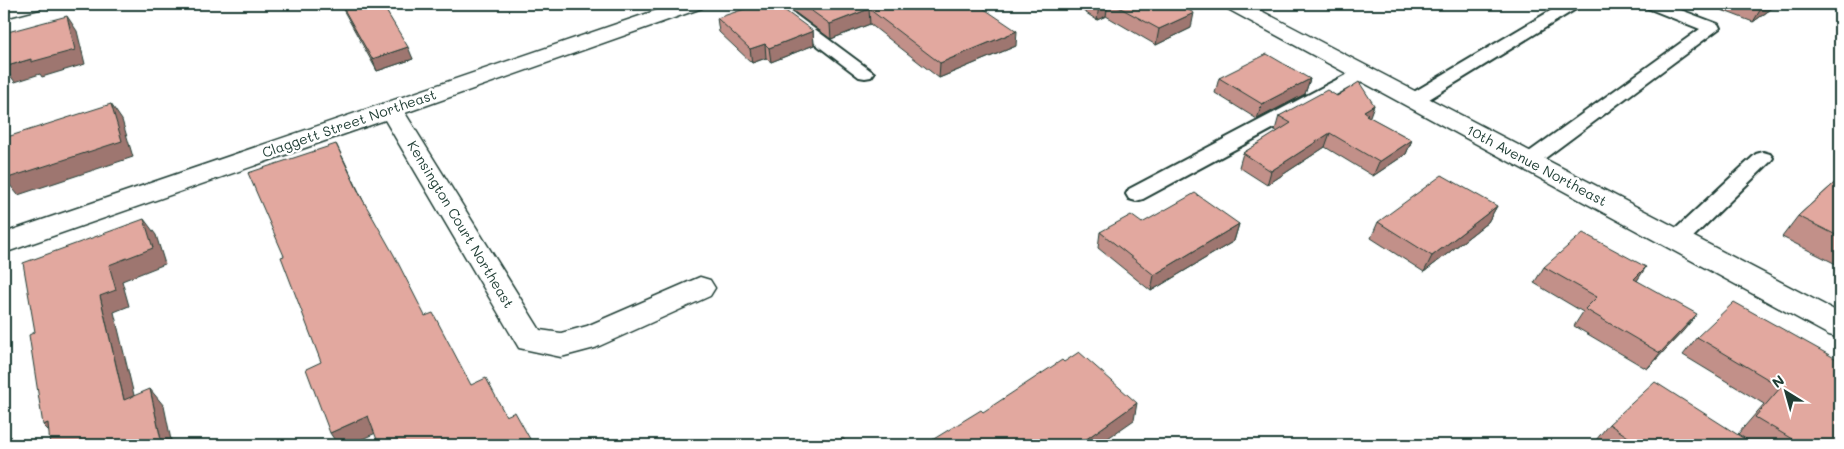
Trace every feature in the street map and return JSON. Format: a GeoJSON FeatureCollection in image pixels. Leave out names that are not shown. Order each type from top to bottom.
{"type":"FeatureCollection","features":[{"type":"Feature","properties":{"kind":"street"},"geometry":{"type":"LineString","coordinates":[[4,12],[32,4]]}},
{"type":"Feature","properties":{"kind":"street","name":"Claggett Street Northeast"},"geometry":{"type":"LineString","coordinates":[[4,243],[695,4]]}},
{"type":"Feature","properties":{"kind":"street","name":"10th Avenue Northeast"},"geometry":{"type":"LineString","coordinates":[[1233,4],[1840,327]]}},
{"type":"Feature","properties":{"kind":"street","name":"Kensington Court Northeast"},"geometry":{"type":"LineString","coordinates":[[392,108],[530,340],[561,345],[595,336],[700,288]]}},
{"type":"Feature","properties":{"kind":"lane"},"geometry":{"type":"LineString","coordinates":[[771,4],[865,73]]}},
{"type":"Feature","properties":{"kind":"lane"},"geometry":{"type":"LineString","coordinates":[[1414,100],[1573,4]]}},
{"type":"Feature","properties":{"kind":"lane"},"geometry":{"type":"LineString","coordinates":[[1529,161],[1712,28],[1651,4]]}},
{"type":"Feature","properties":{"kind":"lane"},"geometry":{"type":"LineString","coordinates":[[1136,194],[1363,73]]}},
{"type":"Feature","properties":{"kind":"lane"},"geometry":{"type":"LineString","coordinates":[[1676,240],[1763,158]]}},
{"type":"Feature","properties":{"kind":"building"},"geometry":{"type":"Polygon","coordinates":[[[341,4],[382,4],[408,47],[372,59],[341,4]]]}},
{"type":"Feature","properties":{"kind":"building"},"geometry":{"type":"Polygon","coordinates":[[[760,4],[776,4],[813,31],[769,48],[765,44],[750,49],[717,18],[760,4]]]}},
{"type":"Feature","properties":{"kind":"building"},"geometry":{"type":"Polygon","coordinates":[[[802,4],[977,4],[1017,31],[940,63],[869,9],[830,24],[802,4]]]}},
{"type":"Feature","properties":{"kind":"building"},"geometry":{"type":"Polygon","coordinates":[[[1113,4],[1177,4],[1194,13],[1159,29],[1113,4]]]}},
{"type":"Feature","properties":{"kind":"building"},"geometry":{"type":"Polygon","coordinates":[[[1754,4],[1767,4],[1762,7],[1754,4]]]}},
{"type":"Feature","properties":{"kind":"building"},"geometry":{"type":"Polygon","coordinates":[[[67,16],[75,50],[4,67],[4,33],[67,16]]]}},
{"type":"Feature","properties":{"kind":"building"},"geometry":{"type":"Polygon","coordinates":[[[1267,54],[1310,79],[1262,104],[1219,78],[1267,54]]]}},
{"type":"Feature","properties":{"kind":"building"},"geometry":{"type":"Polygon","coordinates":[[[1359,82],[1374,105],[1364,111],[1368,114],[1366,115],[1412,140],[1379,162],[1330,133],[1271,171],[1243,153],[1291,123],[1279,116],[1327,90],[1337,96],[1359,82]]]}},
{"type":"Feature","properties":{"kind":"building"},"geometry":{"type":"Polygon","coordinates":[[[111,104],[122,141],[5,179],[4,138],[111,104]]]}},
{"type":"Feature","properties":{"kind":"building"},"geometry":{"type":"Polygon","coordinates":[[[336,144],[360,195],[394,255],[425,316],[433,313],[471,385],[486,378],[506,416],[515,412],[530,439],[518,445],[379,445],[368,416],[330,433],[306,369],[321,362],[281,257],[284,256],[248,173],[336,144]]]}},
{"type":"Feature","properties":{"kind":"building"},"geometry":{"type":"Polygon","coordinates":[[[1442,175],[1497,206],[1432,256],[1378,222],[1442,175]]]}},
{"type":"Feature","properties":{"kind":"building"},"geometry":{"type":"Polygon","coordinates":[[[1840,178],[1840,237],[1798,216],[1840,178]]]}},
{"type":"Feature","properties":{"kind":"building"},"geometry":{"type":"Polygon","coordinates":[[[1195,193],[1239,224],[1154,275],[1100,232],[1131,215],[1142,223],[1195,193]]]}},
{"type":"Feature","properties":{"kind":"building"},"geometry":{"type":"Polygon","coordinates":[[[144,219],[153,248],[109,265],[116,290],[100,296],[124,400],[150,389],[162,445],[50,445],[48,423],[43,425],[29,335],[35,332],[23,263],[144,219]]]}},
{"type":"Feature","properties":{"kind":"building"},"geometry":{"type":"Polygon","coordinates":[[[1583,233],[1646,267],[1634,279],[1697,314],[1660,353],[1585,309],[1597,297],[1544,267],[1583,233]]]}},
{"type":"Feature","properties":{"kind":"building"},"geometry":{"type":"Polygon","coordinates":[[[1734,302],[1840,361],[1840,445],[1802,445],[1755,417],[1781,387],[1697,337],[1734,302]]]}},
{"type":"Feature","properties":{"kind":"building"},"geometry":{"type":"Polygon","coordinates":[[[1079,352],[1137,403],[1078,445],[924,445],[981,410],[983,412],[1062,360],[1064,362],[1079,352]]]}},
{"type":"Feature","properties":{"kind":"building"},"geometry":{"type":"Polygon","coordinates":[[[1655,382],[1746,440],[1742,445],[1640,445],[1609,424],[1655,382]]]}},
{"type":"Feature","properties":{"kind":"building"},"geometry":{"type":"Polygon","coordinates":[[[843,438],[848,445],[832,445],[843,438]]]}}]}
